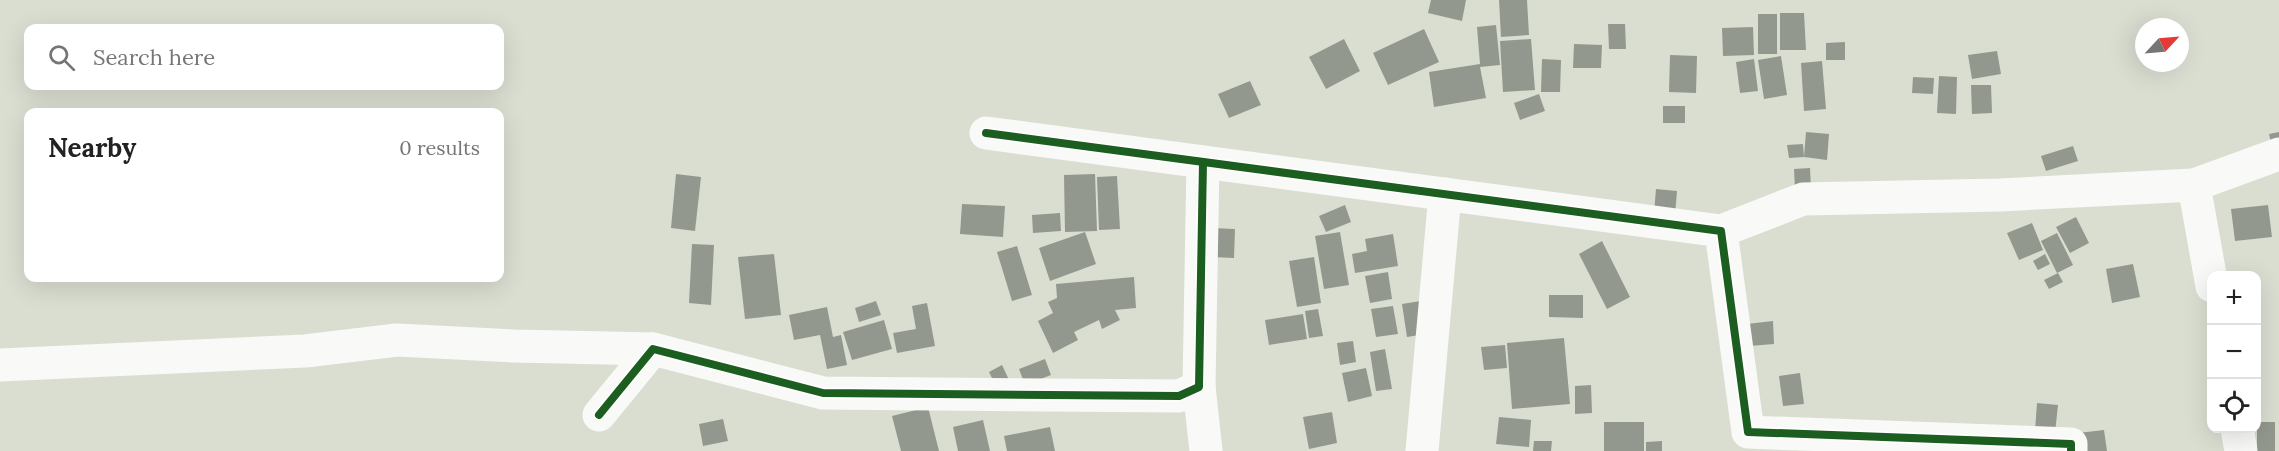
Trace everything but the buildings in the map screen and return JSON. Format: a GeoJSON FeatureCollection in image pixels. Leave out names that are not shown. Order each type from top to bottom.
{"type":"FeatureCollection","features":[{"type":"Feature","properties":{"kind":"street"},"geometry":{"type":"LineString","coordinates":[[986,133],[1721,231],[1803,199],[2000,195],[2193,185],[2279,154]]}},
{"type":"Feature","properties":{"kind":"street"},"geometry":{"type":"LineString","coordinates":[[1203,162],[1199,387],[1206,451]]}},
{"type":"Feature","properties":{"kind":"street"},"geometry":{"type":"LineString","coordinates":[[2193,185],[2208,271]]}},
{"type":"Feature","properties":{"kind":"street"},"geometry":{"type":"LineString","coordinates":[[1422,451],[1445,194]]}},
{"type":"Feature","properties":{"kind":"street"},"geometry":{"type":"LineString","coordinates":[[1721,231],[1748,432],[2071,444],[2071,451]]}},
{"type":"Feature","properties":{"kind":"street"},"geometry":{"type":"LineString","coordinates":[[0,365],[305,351],[397,340],[514,346],[653,349],[823,393],[1179,396],[1199,387]]}},
{"type":"Feature","properties":{"kind":"street"},"geometry":{"type":"LineString","coordinates":[[599,415],[653,349]]}},
{"type":"Feature","properties":{"kind":"street"},"geometry":{"type":"LineString","coordinates":[[2238,433],[2241,451]]}},
{"type":"Feature","properties":{"kind":"cycle path"},"geometry":{"type":"LineString","coordinates":[[986,133],[1721,231],[1748,432],[2071,444],[2071,451]]}},
{"type":"Feature","properties":{"kind":"cycle path"},"geometry":{"type":"LineString","coordinates":[[599,415],[653,349],[823,393],[1179,396],[1199,387],[1203,162]]}}]}
